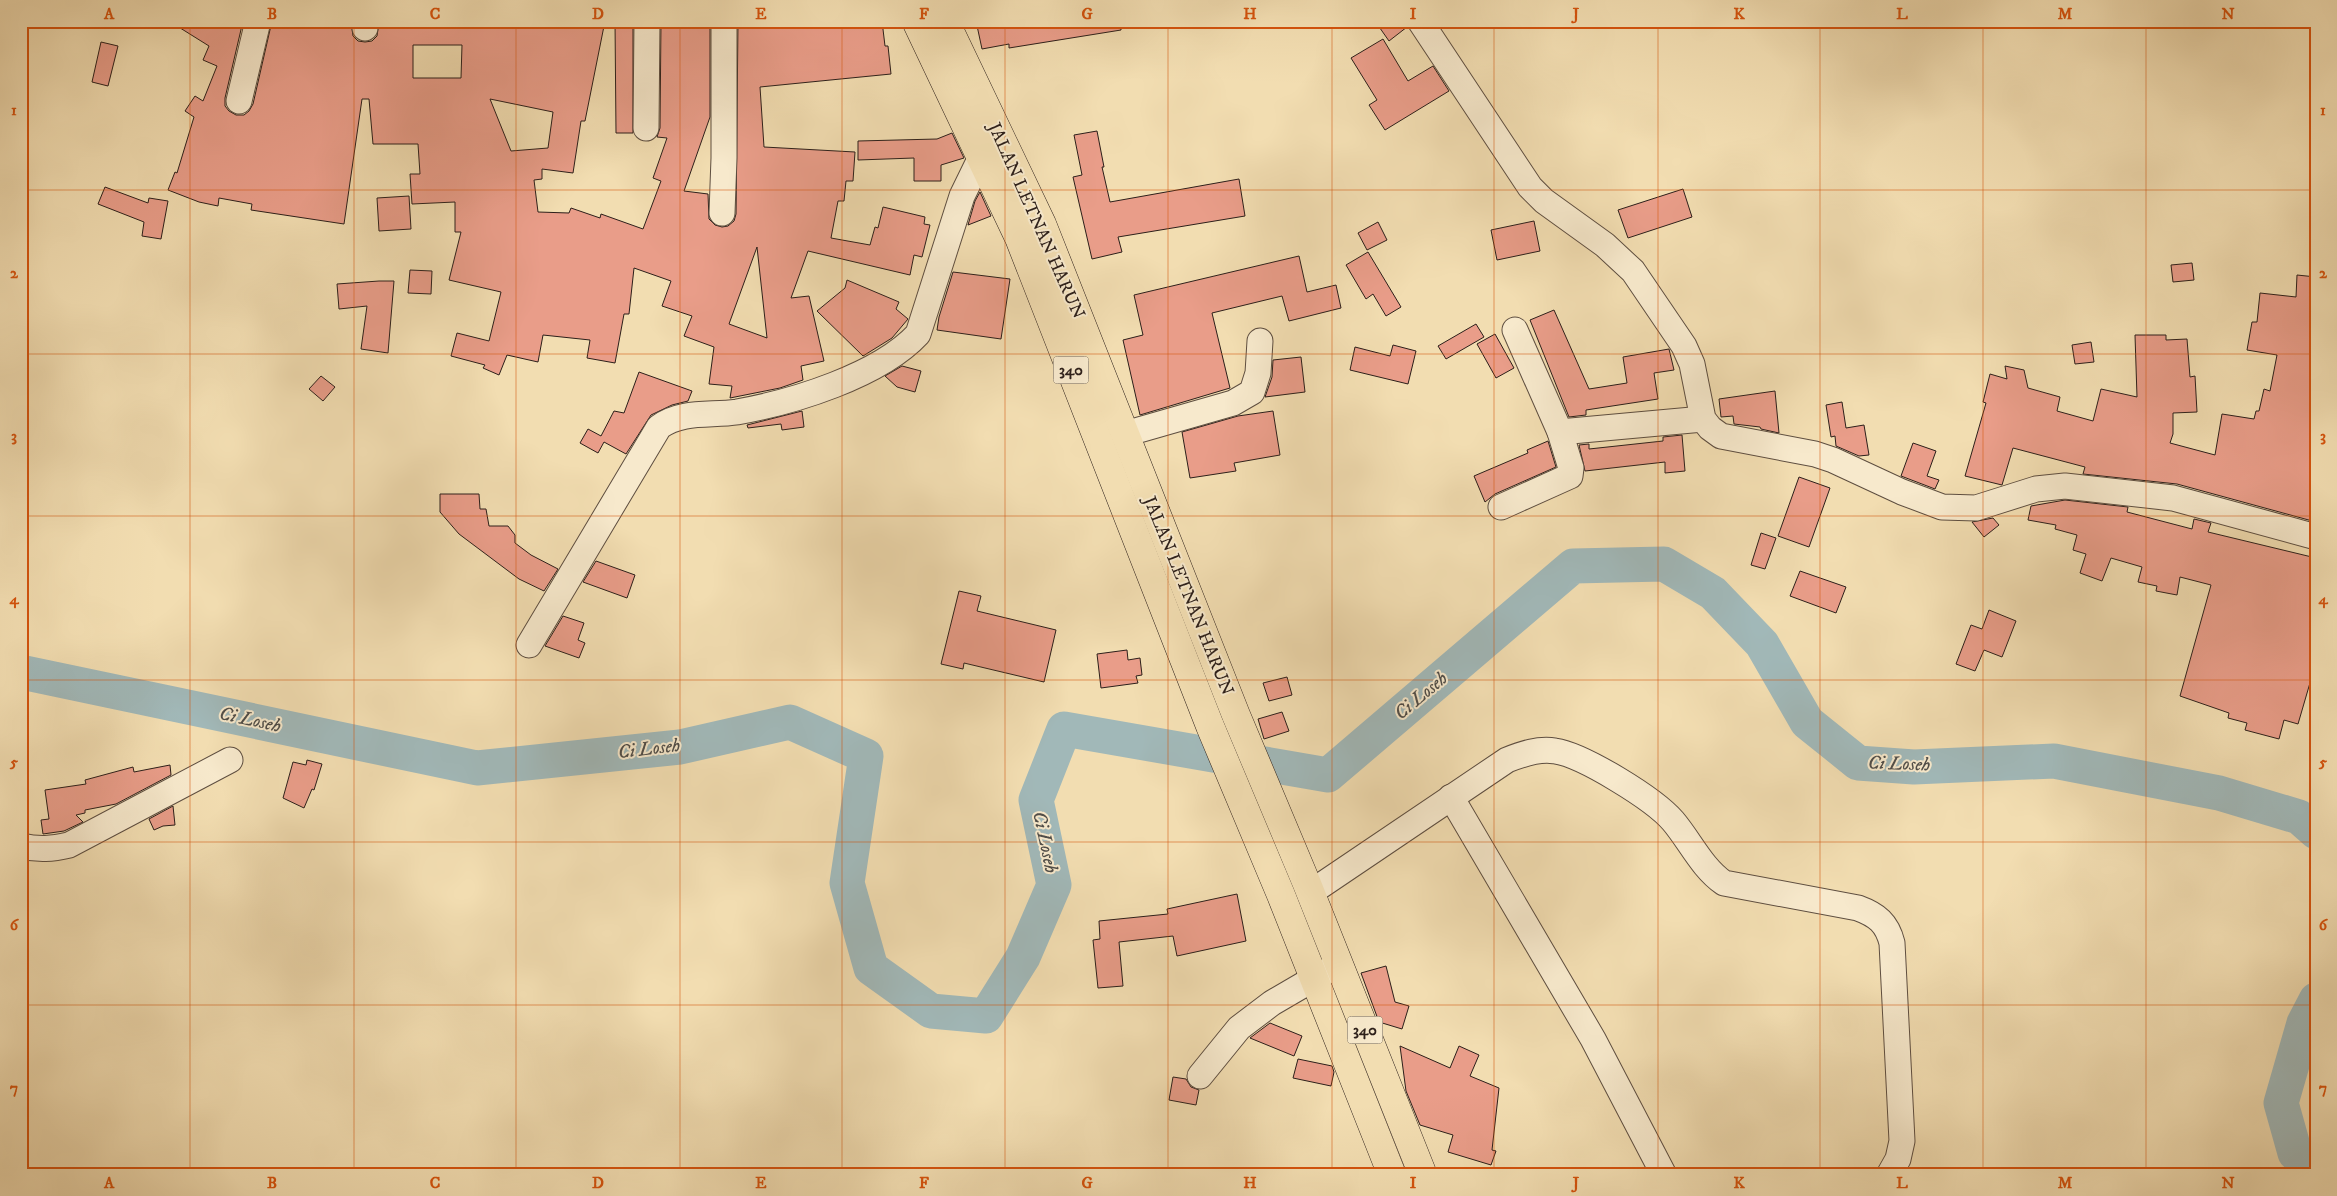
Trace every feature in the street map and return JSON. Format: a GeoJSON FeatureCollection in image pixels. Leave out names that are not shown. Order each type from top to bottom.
{"type":"FeatureCollection","features":[{"type":"Feature","properties":{"kind":"main road","name":"JALAN LETNAN HARUN"},"geometry":{"type":"LineString","coordinates":[[916,21],[1019,238],[1210,726],[1281,895],[1392,1175]]}},
{"type":"Feature","properties":{"kind":"main road","name":"JALAN LETNAN HARUN"},"geometry":{"type":"LineString","coordinates":[[945,21],[1042,224],[1236,715],[1423,1175]]}},
{"type":"Feature","properties":{"kind":"street"},"geometry":{"type":"LineString","coordinates":[[239,100],[258,21]]}},
{"type":"Feature","properties":{"kind":"street"},"geometry":{"type":"LineString","coordinates":[[646,128],[647,21]]}},
{"type":"Feature","properties":{"kind":"street"},"geometry":{"type":"LineString","coordinates":[[722,214],[724,21]]}},
{"type":"Feature","properties":{"kind":"street"},"geometry":{"type":"LineString","coordinates":[[1420,21],[1530,187],[1544,201],[1620,257],[1633,271],[1675,330],[1692,364],[1703,419],[1720,436],[1815,454],[1833,460],[1902,492],[1942,507],[1976,508],[2036,489],[2064,486],[2173,498],[2316,537]]}},
{"type":"Feature","properties":{"kind":"street"},"geometry":{"type":"LineString","coordinates":[[529,645],[659,427],[666,422],[695,414],[735,412],[794,399],[844,380],[887,358],[908,344],[918,334],[962,196],[981,157]]}},
{"type":"Feature","properties":{"kind":"street"},"geometry":{"type":"LineString","coordinates":[[1501,507],[1570,476],[1572,468],[1560,432],[1515,330]]}},
{"type":"Feature","properties":{"kind":"street"},"geometry":{"type":"LineString","coordinates":[[1125,434],[1233,403],[1252,392],[1258,373],[1260,341]]}},
{"type":"Feature","properties":{"kind":"street"},"geometry":{"type":"LineString","coordinates":[[1560,432],[1703,419]]}},
{"type":"Feature","properties":{"kind":"street"},"geometry":{"type":"LineString","coordinates":[[1308,889],[1507,760],[1538,750],[1554,750],[1568,754],[1650,800],[1673,821],[1711,872],[1724,883],[1858,908],[1872,913],[1882,920],[1889,931],[1892,942],[1902,1141],[1898,1159],[1889,1175]]}},
{"type":"Feature","properties":{"kind":"street"},"geometry":{"type":"LineString","coordinates":[[21,846],[35,849],[52,849],[69,845],[230,760]]}},
{"type":"Feature","properties":{"kind":"street"},"geometry":{"type":"LineString","coordinates":[[1451,798],[1593,1039],[1664,1175]]}},
{"type":"Feature","properties":{"kind":"street"},"geometry":{"type":"LineString","coordinates":[[1200,1076],[1239,1028],[1272,1003],[1314,977],[1339,965]]}},
{"type":"Feature","properties":{"kind":"building"},"geometry":{"type":"Polygon","coordinates":[[[169,21],[243,21],[225,98],[225,106],[236,115],[244,115],[253,104],[272,21],[351,21],[353,36],[358,41],[365,42],[372,41],[377,36],[379,21],[605,21],[585,121],[581,121],[573,173],[542,169],[542,179],[534,180],[538,212],[569,213],[571,208],[600,218],[601,214],[643,229],[661,181],[653,178],[667,138],[657,137],[660,128],[661,21],[710,21],[710,117],[684,191],[708,194],[709,219],[715,225],[722,227],[728,226],[734,221],[736,214],[738,21],[882,21],[885,46],[888,46],[891,74],[760,87],[764,147],[855,152],[853,181],[846,181],[844,201],[838,201],[831,238],[870,245],[875,227],[878,228],[883,207],[925,217],[924,224],[930,225],[922,257],[914,255],[910,275],[808,251],[791,298],[809,296],[824,361],[801,366],[803,380],[780,388],[730,398],[732,386],[709,384],[714,347],[684,336],[692,316],[662,306],[671,281],[634,268],[629,314],[624,314],[615,363],[587,358],[590,340],[543,335],[538,362],[507,355],[499,375],[483,368],[485,365],[451,356],[457,333],[489,341],[501,292],[449,280],[461,232],[455,232],[455,202],[412,204],[410,174],[420,174],[418,144],[373,144],[369,99],[362,99],[344,224],[251,210],[252,204],[219,198],[218,206],[199,202],[168,190],[175,172],[177,173],[194,117],[185,111],[195,96],[203,101],[217,66],[203,60],[209,46],[169,21]],[[413,45],[413,78],[461,78],[462,45],[413,45]],[[490,99],[511,151],[548,148],[553,112],[490,99]],[[757,247],[729,324],[767,338],[757,247]]]}},
{"type":"Feature","properties":{"kind":"building"},"geometry":{"type":"Polygon","coordinates":[[[615,21],[633,21],[633,133],[616,133],[615,21]]]}},
{"type":"Feature","properties":{"kind":"building"},"geometry":{"type":"Polygon","coordinates":[[[976,21],[1121,21],[1121,30],[1009,48],[1009,44],[982,49],[976,21]]]}},
{"type":"Feature","properties":{"kind":"building"},"geometry":{"type":"Polygon","coordinates":[[[1375,21],[1406,21],[1407,27],[1389,41],[1375,21]]]}},
{"type":"Feature","properties":{"kind":"building"},"geometry":{"type":"Polygon","coordinates":[[[1383,39],[1408,81],[1433,66],[1449,91],[1385,130],[1369,105],[1377,100],[1351,58],[1383,39]]]}},
{"type":"Feature","properties":{"kind":"building"},"geometry":{"type":"Polygon","coordinates":[[[101,42],[118,46],[108,86],[92,82],[101,42]]]}},
{"type":"Feature","properties":{"kind":"building"},"geometry":{"type":"Polygon","coordinates":[[[1097,131],[1104,167],[1102,167],[1110,202],[1239,179],[1245,216],[1118,237],[1122,252],[1092,259],[1073,177],[1082,175],[1074,135],[1097,131]]]}},
{"type":"Feature","properties":{"kind":"building"},"geometry":{"type":"Polygon","coordinates":[[[952,133],[964,158],[941,165],[941,181],[914,181],[914,158],[858,160],[858,141],[937,139],[952,133]]]}},
{"type":"Feature","properties":{"kind":"building"},"geometry":{"type":"Polygon","coordinates":[[[105,187],[148,203],[149,198],[168,201],[161,239],[142,236],[144,222],[98,204],[105,187]]]}},
{"type":"Feature","properties":{"kind":"building"},"geometry":{"type":"Polygon","coordinates":[[[1683,189],[1692,217],[1628,238],[1618,210],[1683,189]]]}},
{"type":"Feature","properties":{"kind":"building"},"geometry":{"type":"Polygon","coordinates":[[[980,192],[991,216],[968,225],[975,201],[980,192]]]}},
{"type":"Feature","properties":{"kind":"building"},"geometry":{"type":"Polygon","coordinates":[[[409,196],[411,229],[379,231],[377,198],[409,196]]]}},
{"type":"Feature","properties":{"kind":"building"},"geometry":{"type":"Polygon","coordinates":[[[1534,221],[1540,251],[1497,260],[1491,230],[1534,221]]]}},
{"type":"Feature","properties":{"kind":"building"},"geometry":{"type":"Polygon","coordinates":[[[1378,222],[1387,240],[1367,250],[1358,233],[1378,222]]]}},
{"type":"Feature","properties":{"kind":"building"},"geometry":{"type":"Polygon","coordinates":[[[1368,252],[1401,307],[1386,316],[1373,294],[1366,299],[1346,265],[1368,252]]]}},
{"type":"Feature","properties":{"kind":"building"},"geometry":{"type":"Polygon","coordinates":[[[1299,256],[1307,292],[1336,285],[1341,308],[1289,321],[1282,296],[1212,313],[1230,388],[1140,415],[1123,340],[1143,335],[1134,295],[1299,256]]]}},
{"type":"Feature","properties":{"kind":"building"},"geometry":{"type":"Polygon","coordinates":[[[2192,263],[2194,280],[2173,282],[2171,265],[2192,263]]]}},
{"type":"Feature","properties":{"kind":"building"},"geometry":{"type":"Polygon","coordinates":[[[410,270],[432,271],[431,294],[408,293],[410,270]]]}},
{"type":"Feature","properties":{"kind":"building"},"geometry":{"type":"Polygon","coordinates":[[[953,272],[1010,279],[1001,339],[937,330],[939,317],[953,272]]]}},
{"type":"Feature","properties":{"kind":"building"},"geometry":{"type":"Polygon","coordinates":[[[2297,275],[2316,277],[2316,522],[2177,484],[2083,474],[2085,467],[2013,448],[2002,485],[1965,476],[1986,403],[1983,402],[1990,374],[2007,379],[2005,366],[2024,370],[2028,388],[2060,397],[2057,411],[2093,421],[2101,389],[2137,397],[2135,335],[2166,335],[2166,340],[2187,339],[2190,377],[2195,376],[2197,412],[2173,413],[2173,434],[2170,443],[2215,455],[2222,414],[2254,419],[2256,411],[2259,411],[2264,389],[2270,391],[2277,355],[2247,350],[2252,322],[2257,322],[2260,293],[2296,297],[2297,275]]]}},
{"type":"Feature","properties":{"kind":"building"},"geometry":{"type":"Polygon","coordinates":[[[847,280],[899,302],[896,309],[908,319],[892,338],[863,356],[817,311],[845,288],[847,280]]]}},
{"type":"Feature","properties":{"kind":"building"},"geometry":{"type":"Polygon","coordinates":[[[394,281],[388,353],[361,349],[367,306],[339,309],[337,284],[394,281]]]}},
{"type":"Feature","properties":{"kind":"building"},"geometry":{"type":"Polygon","coordinates":[[[1554,310],[1589,389],[1627,383],[1623,357],[1669,349],[1674,370],[1654,373],[1658,399],[1586,410],[1586,415],[1569,417],[1530,320],[1554,310]]]}},
{"type":"Feature","properties":{"kind":"building"},"geometry":{"type":"Polygon","coordinates":[[[1476,324],[1484,337],[1446,359],[1438,346],[1476,324]]]}},
{"type":"Feature","properties":{"kind":"building"},"geometry":{"type":"Polygon","coordinates":[[[1495,334],[1514,368],[1496,378],[1477,344],[1495,334]]]}},
{"type":"Feature","properties":{"kind":"building"},"geometry":{"type":"Polygon","coordinates":[[[2091,342],[2094,362],[2075,364],[2072,345],[2091,342]]]}},
{"type":"Feature","properties":{"kind":"building"},"geometry":{"type":"Polygon","coordinates":[[[1393,345],[1416,351],[1408,384],[1350,370],[1355,347],[1390,356],[1393,345]]]}},
{"type":"Feature","properties":{"kind":"building"},"geometry":{"type":"Polygon","coordinates":[[[1301,357],[1305,392],[1265,397],[1272,377],[1273,360],[1301,357]]]}},
{"type":"Feature","properties":{"kind":"building"},"geometry":{"type":"Polygon","coordinates":[[[902,366],[921,371],[915,392],[897,387],[885,376],[902,366]]]}},
{"type":"Feature","properties":{"kind":"building"},"geometry":{"type":"Polygon","coordinates":[[[639,372],[692,391],[688,401],[672,405],[651,415],[626,454],[604,442],[598,453],[580,443],[588,429],[601,436],[614,411],[624,413],[639,372]]]}},
{"type":"Feature","properties":{"kind":"building"},"geometry":{"type":"Polygon","coordinates":[[[321,376],[335,387],[323,401],[309,389],[321,376]]]}},
{"type":"Feature","properties":{"kind":"building"},"geometry":{"type":"Polygon","coordinates":[[[1775,391],[1779,433],[1761,429],[1760,427],[1734,424],[1733,416],[1721,417],[1719,399],[1775,391]]]}},
{"type":"Feature","properties":{"kind":"building"},"geometry":{"type":"Polygon","coordinates":[[[1842,402],[1846,428],[1864,425],[1869,455],[1859,456],[1836,446],[1835,436],[1831,437],[1826,405],[1842,402]]]}},
{"type":"Feature","properties":{"kind":"building"},"geometry":{"type":"Polygon","coordinates":[[[802,411],[804,427],[782,430],[781,424],[748,428],[747,425],[802,411]]]}},
{"type":"Feature","properties":{"kind":"building"},"geometry":{"type":"Polygon","coordinates":[[[1273,411],[1280,455],[1234,463],[1236,471],[1190,478],[1182,432],[1238,416],[1273,411]]]}},
{"type":"Feature","properties":{"kind":"building"},"geometry":{"type":"Polygon","coordinates":[[[1682,435],[1685,471],[1665,473],[1665,462],[1585,471],[1579,445],[1589,444],[1589,449],[1663,441],[1663,437],[1682,435]]]}},
{"type":"Feature","properties":{"kind":"building"},"geometry":{"type":"Polygon","coordinates":[[[1548,441],[1556,467],[1495,494],[1485,502],[1474,476],[1528,453],[1527,450],[1548,441]]]}},
{"type":"Feature","properties":{"kind":"building"},"geometry":{"type":"Polygon","coordinates":[[[1913,443],[1936,451],[1927,476],[1939,480],[1935,489],[1901,476],[1913,443]]]}},
{"type":"Feature","properties":{"kind":"building"},"geometry":{"type":"Polygon","coordinates":[[[1799,477],[1830,488],[1809,547],[1778,536],[1799,477]]]}},
{"type":"Feature","properties":{"kind":"building"},"geometry":{"type":"Polygon","coordinates":[[[440,494],[479,494],[480,509],[486,509],[489,526],[508,526],[515,535],[515,543],[531,555],[558,569],[544,591],[519,579],[459,534],[440,512],[440,494]]]}},
{"type":"Feature","properties":{"kind":"building"},"geometry":{"type":"Polygon","coordinates":[[[2065,500],[2128,507],[2127,512],[2192,529],[2194,519],[2211,523],[2208,532],[2316,558],[2316,678],[2312,676],[2298,724],[2284,720],[2279,739],[2245,730],[2247,723],[2228,718],[2229,713],[2180,696],[2211,585],[2180,577],[2177,595],[2156,591],[2157,586],[2138,582],[2142,567],[2111,558],[2102,581],[2080,573],[2086,554],[2073,550],[2077,535],[2055,529],[2056,525],[2028,520],[2031,506],[2065,500]]]}},
{"type":"Feature","properties":{"kind":"building"},"geometry":{"type":"Polygon","coordinates":[[[1993,518],[1999,525],[1984,537],[1972,522],[1993,518]]]}},
{"type":"Feature","properties":{"kind":"building"},"geometry":{"type":"Polygon","coordinates":[[[1761,533],[1776,538],[1765,569],[1751,565],[1761,533]]]}},
{"type":"Feature","properties":{"kind":"building"},"geometry":{"type":"Polygon","coordinates":[[[596,561],[635,575],[627,598],[583,582],[596,561]]]}},
{"type":"Feature","properties":{"kind":"building"},"geometry":{"type":"Polygon","coordinates":[[[1800,571],[1846,587],[1836,613],[1790,596],[1800,571]]]}},
{"type":"Feature","properties":{"kind":"building"},"geometry":{"type":"Polygon","coordinates":[[[959,591],[981,596],[977,611],[1056,630],[1044,682],[964,663],[963,669],[941,664],[959,591]]]}},
{"type":"Feature","properties":{"kind":"building"},"geometry":{"type":"Polygon","coordinates":[[[1989,610],[2016,621],[2002,657],[1984,650],[1975,671],[1956,664],[1971,625],[1982,629],[1989,610]]]}},
{"type":"Feature","properties":{"kind":"building"},"geometry":{"type":"Polygon","coordinates":[[[563,616],[584,623],[578,640],[585,643],[579,658],[545,646],[563,616]]]}},
{"type":"Feature","properties":{"kind":"building"},"geometry":{"type":"Polygon","coordinates":[[[1127,650],[1128,660],[1140,658],[1142,675],[1136,676],[1138,683],[1101,688],[1097,654],[1127,650]]]}},
{"type":"Feature","properties":{"kind":"building"},"geometry":{"type":"Polygon","coordinates":[[[1287,677],[1292,695],[1269,701],[1263,683],[1287,677]]]}},
{"type":"Feature","properties":{"kind":"building"},"geometry":{"type":"Polygon","coordinates":[[[1282,712],[1289,731],[1264,739],[1258,719],[1282,712]]]}},
{"type":"Feature","properties":{"kind":"building"},"geometry":{"type":"Polygon","coordinates":[[[307,760],[322,764],[314,790],[312,789],[304,808],[283,798],[293,762],[306,765],[307,760]]]}},
{"type":"Feature","properties":{"kind":"building"},"geometry":{"type":"Polygon","coordinates":[[[170,765],[171,775],[116,804],[85,810],[85,813],[76,815],[83,822],[64,831],[43,834],[41,820],[49,819],[45,790],[86,784],[85,780],[133,767],[134,772],[170,765]]]}},
{"type":"Feature","properties":{"kind":"building"},"geometry":{"type":"Polygon","coordinates":[[[173,806],[175,825],[163,826],[154,830],[149,819],[173,806]]]}},
{"type":"Feature","properties":{"kind":"building"},"geometry":{"type":"Polygon","coordinates":[[[1237,894],[1246,941],[1177,956],[1173,936],[1119,942],[1123,986],[1098,988],[1093,940],[1100,939],[1099,921],[1168,914],[1167,909],[1237,894]]]}},
{"type":"Feature","properties":{"kind":"building"},"geometry":{"type":"Polygon","coordinates":[[[1386,966],[1395,1002],[1409,1006],[1402,1029],[1379,1022],[1361,973],[1386,966]]]}},
{"type":"Feature","properties":{"kind":"building"},"geometry":{"type":"Polygon","coordinates":[[[1270,1023],[1302,1036],[1294,1056],[1250,1038],[1270,1023]]]}},
{"type":"Feature","properties":{"kind":"building"},"geometry":{"type":"Polygon","coordinates":[[[1400,1046],[1450,1068],[1459,1046],[1479,1055],[1470,1076],[1499,1088],[1492,1150],[1496,1151],[1491,1165],[1448,1152],[1453,1135],[1420,1125],[1406,1091],[1400,1046]]]}},
{"type":"Feature","properties":{"kind":"building"},"geometry":{"type":"Polygon","coordinates":[[[1298,1059],[1332,1066],[1334,1072],[1331,1086],[1293,1078],[1298,1059]]]}},
{"type":"Feature","properties":{"kind":"building"},"geometry":{"type":"Polygon","coordinates":[[[1173,1077],[1186,1079],[1191,1087],[1199,1090],[1196,1105],[1169,1100],[1173,1077]]]}},
{"type":"Feature","properties":{"kind":"waterway","name":"Ci Loseh"},"geometry":{"type":"LineString","coordinates":[[21,672],[477,768],[680,747],[790,722],[866,756],[847,883],[871,968],[931,1011],[986,1016],[1023,957],[1054,885],[1036,800],[1064,729],[1328,775],[1573,566],[1664,564],[1713,593],[1762,644],[1807,722],[1858,763],[1914,767],[2054,761],[2219,793],[2299,817],[2316,832]]}},
{"type":"Feature","properties":{"kind":"waterway","name":"Ci Loseh"},"geometry":{"type":"LineString","coordinates":[[2316,1000],[2304,1023],[2281,1103],[2295,1153],[2316,1164]]}}]}
